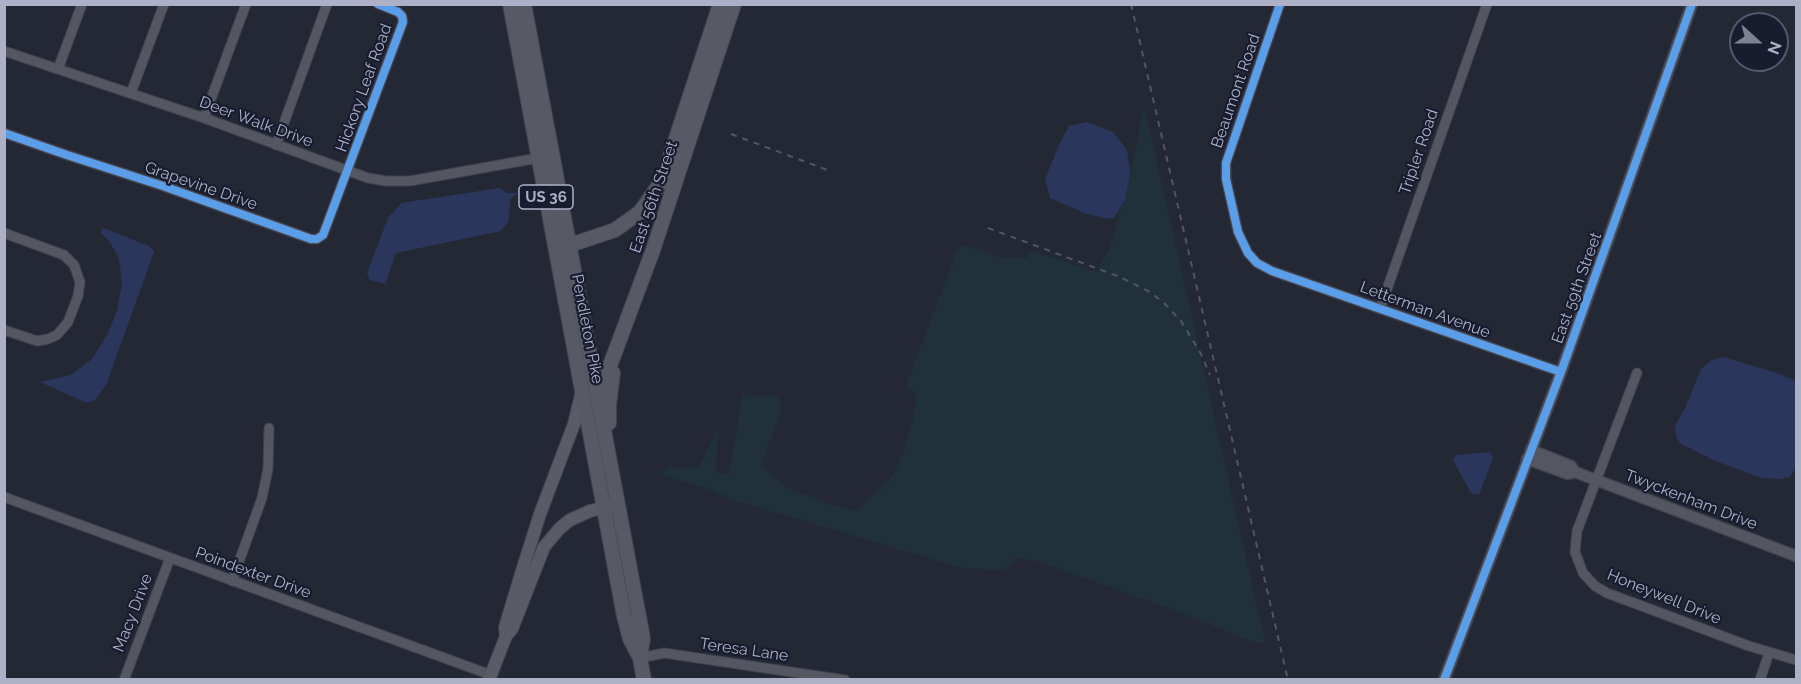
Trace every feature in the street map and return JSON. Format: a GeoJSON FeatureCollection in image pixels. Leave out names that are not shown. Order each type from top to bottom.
{"type":"FeatureCollection","features":[{"type":"Feature","properties":{"kind":"main road","name":"Pendleton Pike"},"geometry":{"type":"LineString","coordinates":[[510,4],[624,616],[630,639],[640,657]]}},
{"type":"Feature","properties":{"kind":"main road","name":"Pendleton Pike"},"geometry":{"type":"LineString","coordinates":[[525,4],[643,638],[640,657],[644,680]]}},
{"type":"Feature","properties":{"kind":"main road","name":"East 56th Street"},"geometry":{"type":"LineString","coordinates":[[570,245],[615,230],[640,212],[662,181],[720,4]]}},
{"type":"Feature","properties":{"kind":"main road","name":"East 56th Street"},"geometry":{"type":"LineString","coordinates":[[598,397],[667,210],[734,4]]}},
{"type":"Feature","properties":{"kind":"main road"},"geometry":{"type":"LineString","coordinates":[[610,461],[609,405],[618,347]]}},
{"type":"Feature","properties":{"kind":"main road"},"geometry":{"type":"LineString","coordinates":[[506,636],[505,627],[521,574],[540,514],[574,424],[582,390]]}},
{"type":"Feature","properties":{"kind":"main road"},"geometry":{"type":"LineString","coordinates":[[490,677],[506,636],[512,629],[544,547],[570,520],[618,504]]}},
{"type":"Feature","properties":{"kind":"street"},"geometry":{"type":"LineString","coordinates":[[58,69],[82,4]]}},
{"type":"Feature","properties":{"kind":"street"},"geometry":{"type":"LineString","coordinates":[[131,93],[164,4]]}},
{"type":"Feature","properties":{"kind":"street"},"geometry":{"type":"LineString","coordinates":[[204,118],[246,4]]}},
{"type":"Feature","properties":{"kind":"street"},"geometry":{"type":"LineString","coordinates":[[276,145],[327,4]]}},
{"type":"Feature","properties":{"kind":"street","name":"Hickory Leaf Road"},"geometry":{"type":"LineString","coordinates":[[347,171],[403,22],[401,15],[378,4]]}},
{"type":"Feature","properties":{"kind":"street","name":"Beaumont Road"},"geometry":{"type":"LineString","coordinates":[[1280,273],[1260,265],[1244,248],[1238,232],[1225,169],[1281,4]]}},
{"type":"Feature","properties":{"kind":"street","name":"Tripler Road"},"geometry":{"type":"LineString","coordinates":[[1380,309],[1487,4]]}},
{"type":"Feature","properties":{"kind":"street","name":"East 59th Street"},"geometry":{"type":"LineString","coordinates":[[1444,680],[1561,372],[1692,4]]}},
{"type":"Feature","properties":{"kind":"street","name":"Deer Walk Drive"},"geometry":{"type":"LineString","coordinates":[[4,51],[204,118],[376,180],[401,181],[538,158]]}},
{"type":"Feature","properties":{"kind":"street","name":"Grapevine Drive"},"geometry":{"type":"LineString","coordinates":[[4,133],[163,186],[313,240],[324,235],[347,171]]}},
{"type":"Feature","properties":{"kind":"street"},"geometry":{"type":"LineString","coordinates":[[4,233],[67,258],[74,265],[80,278],[78,296],[68,322],[54,337],[34,340],[4,330]]}},
{"type":"Feature","properties":{"kind":"street","name":"Letterman Avenue"},"geometry":{"type":"LineString","coordinates":[[1280,273],[1561,372]]}},
{"type":"Feature","properties":{"kind":"street","name":"Honeywell Drive"},"geometry":{"type":"LineString","coordinates":[[1637,373],[1577,531],[1575,545],[1579,566],[1590,581],[1607,593],[1769,653],[1797,660]]}},
{"type":"Feature","properties":{"kind":"street"},"geometry":{"type":"LineString","coordinates":[[232,581],[262,498],[268,469],[269,428]]}},
{"type":"Feature","properties":{"kind":"street","name":"Twyckenham Drive"},"geometry":{"type":"LineString","coordinates":[[1529,454],[1571,466],[1575,472],[1797,556]]}},
{"type":"Feature","properties":{"kind":"street","name":"Poindexter Drive"},"geometry":{"type":"LineString","coordinates":[[4,497],[490,677]]}},
{"type":"Feature","properties":{"kind":"street","name":"Macy Drive"},"geometry":{"type":"LineString","coordinates":[[124,680],[170,558]]}},
{"type":"Feature","properties":{"kind":"street","name":"Teresa Lane"},"geometry":{"type":"LineString","coordinates":[[640,657],[664,653],[845,680]]}},
{"type":"Feature","properties":{"kind":"street"},"geometry":{"type":"LineString","coordinates":[[1760,680],[1769,653]]}},
{"type":"Feature","properties":{"kind":"shaded area"},"geometry":{"type":"Polygon","coordinates":[[[1144,105],[1265,643],[1255,643],[1185,614],[1040,562],[1017,557],[1003,570],[962,568],[737,501],[711,490],[662,475],[667,467],[698,468],[718,430],[716,471],[729,476],[743,393],[754,397],[777,396],[782,408],[761,465],[786,487],[831,505],[856,511],[893,476],[902,456],[913,420],[917,393],[906,386],[956,254],[962,245],[1007,259],[1027,258],[1030,250],[1096,272],[1110,248],[1136,148],[1144,105]]]}},
{"type":"Feature","properties":{"kind":"water"},"geometry":{"type":"Polygon","coordinates":[[[1087,122],[1113,132],[1127,150],[1130,174],[1125,200],[1114,218],[1084,213],[1050,198],[1045,179],[1059,145],[1069,126],[1087,122]]]}},
{"type":"Feature","properties":{"kind":"water"},"geometry":{"type":"Polygon","coordinates":[[[500,188],[507,193],[518,193],[510,199],[509,220],[501,231],[396,253],[385,284],[370,280],[367,273],[388,218],[401,203],[500,188]]]}},
{"type":"Feature","properties":{"kind":"water"},"geometry":{"type":"Polygon","coordinates":[[[103,228],[149,246],[154,252],[106,385],[95,400],[87,403],[40,382],[71,375],[92,359],[108,333],[117,311],[122,283],[119,258],[109,241],[101,233],[103,228]]]}},
{"type":"Feature","properties":{"kind":"water"},"geometry":{"type":"Polygon","coordinates":[[[1723,357],[1796,381],[1795,469],[1790,477],[1762,478],[1713,460],[1679,443],[1675,426],[1701,369],[1712,360],[1723,357]]]}},
{"type":"Feature","properties":{"kind":"water"},"geometry":{"type":"Polygon","coordinates":[[[1490,452],[1493,458],[1479,495],[1471,493],[1453,460],[1456,455],[1490,452]]]}},
{"type":"Feature","properties":{"kind":"railway"},"geometry":{"type":"LineString","coordinates":[[1131,4],[1288,680]]}},
{"type":"Feature","properties":{"kind":"railway"},"geometry":{"type":"LineString","coordinates":[[731,134],[830,171]]}},
{"type":"Feature","properties":{"kind":"railway"},"geometry":{"type":"LineString","coordinates":[[988,228],[1120,277],[1150,292],[1181,321],[1201,354],[1210,375]]}},
{"type":"Feature","properties":{"kind":"cycle path"},"geometry":{"type":"LineString","coordinates":[[4,133],[311,239],[317,239],[323,235],[403,22],[398,12],[378,4]]}},
{"type":"Feature","properties":{"kind":"cycle path"},"geometry":{"type":"LineString","coordinates":[[1280,4],[1226,163],[1226,179],[1238,232],[1248,253],[1257,263],[1272,271],[1561,372]]}},
{"type":"Feature","properties":{"kind":"cycle path"},"geometry":{"type":"LineString","coordinates":[[1444,680],[1561,372],[1692,4]]}}]}
